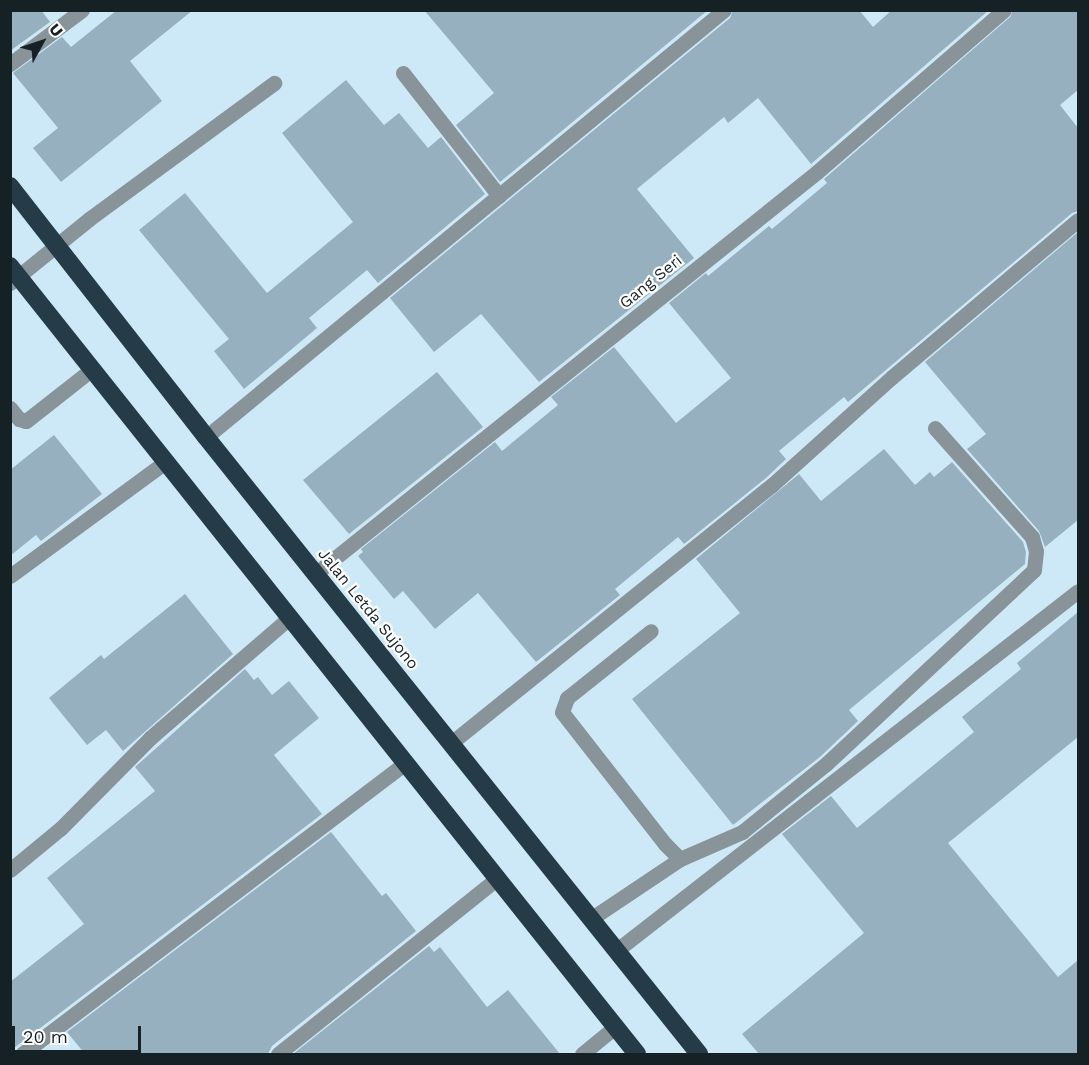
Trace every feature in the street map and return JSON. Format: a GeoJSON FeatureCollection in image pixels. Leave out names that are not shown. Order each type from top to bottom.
{"type":"FeatureCollection","features":[{"type":"Feature","properties":{"kind":"highway","name":"Jalan Letda Sujono"},"geometry":{"type":"LineString","coordinates":[[10,186],[206,437],[699,1054]]}},
{"type":"Feature","properties":{"kind":"highway"},"geometry":{"type":"LineString","coordinates":[[13,275],[92,369],[637,1054]]}},
{"type":"Feature","properties":{"kind":"street"},"geometry":{"type":"LineString","coordinates":[[10,64],[82,10]]}},
{"type":"Feature","properties":{"kind":"street"},"geometry":{"type":"LineString","coordinates":[[206,437],[724,10]]}},
{"type":"Feature","properties":{"kind":"street","name":"Gang Seri"},"geometry":{"type":"LineString","coordinates":[[315,574],[817,172],[1004,10]]}},
{"type":"Feature","properties":{"kind":"street"},"geometry":{"type":"LineString","coordinates":[[403,73],[499,196]]}},
{"type":"Feature","properties":{"kind":"street"},"geometry":{"type":"LineString","coordinates":[[13,275],[274,83]]}},
{"type":"Feature","properties":{"kind":"street"},"geometry":{"type":"LineString","coordinates":[[451,743],[772,485],[892,377],[1078,220]]}},
{"type":"Feature","properties":{"kind":"street"},"geometry":{"type":"LineString","coordinates":[[10,408],[19,419],[28,420],[92,369]]}},
{"type":"Feature","properties":{"kind":"street"},"geometry":{"type":"LineString","coordinates":[[592,918],[680,859],[742,832],[826,764],[1034,570],[1036,551],[1032,537],[935,428]]}},
{"type":"Feature","properties":{"kind":"street"},"geometry":{"type":"LineString","coordinates":[[10,576],[165,462]]}},
{"type":"Feature","properties":{"kind":"street"},"geometry":{"type":"LineString","coordinates":[[617,950],[1078,591]]}},
{"type":"Feature","properties":{"kind":"street"},"geometry":{"type":"LineString","coordinates":[[10,870],[61,828],[150,738],[290,617]]}},
{"type":"Feature","properties":{"kind":"street"},"geometry":{"type":"LineString","coordinates":[[651,631],[567,698],[562,712],[664,844],[680,859]]}},
{"type":"Feature","properties":{"kind":"street"},"geometry":{"type":"LineString","coordinates":[[22,1054],[406,763]]}},
{"type":"Feature","properties":{"kind":"street"},"geometry":{"type":"LineString","coordinates":[[278,1054],[498,878]]}},
{"type":"Feature","properties":{"kind":"street"},"geometry":{"type":"LineString","coordinates":[[582,1054],[615,1027]]}},
{"type":"Feature","properties":{"kind":"building"},"geometry":{"type":"Polygon","coordinates":[[[10,10],[41,10],[50,22],[10,51],[10,10]]]}},
{"type":"Feature","properties":{"kind":"building"},"geometry":{"type":"Polygon","coordinates":[[[117,10],[193,10],[130,61],[162,101],[61,182],[33,148],[58,128],[13,73],[62,37],[71,47],[117,10]]]}},
{"type":"Feature","properties":{"kind":"building"},"geometry":{"type":"Polygon","coordinates":[[[424,10],[708,10],[500,182],[456,125],[494,93],[424,10]]]}},
{"type":"Feature","properties":{"kind":"building"},"geometry":{"type":"Polygon","coordinates":[[[733,10],[859,10],[873,27],[892,10],[989,10],[811,164],[758,98],[728,123],[724,117],[637,189],[694,258],[539,382],[481,314],[434,352],[390,298],[730,18],[733,10]]]}},
{"type":"Feature","properties":{"kind":"building"},"geometry":{"type":"Polygon","coordinates":[[[1013,10],[1078,10],[1078,90],[1060,105],[1078,128],[1078,211],[1072,213],[848,402],[844,397],[779,451],[786,459],[766,478],[684,544],[678,537],[615,589],[620,595],[536,662],[478,593],[435,629],[403,591],[394,599],[358,556],[363,552],[361,549],[495,442],[502,451],[558,405],[551,397],[614,347],[676,423],[731,378],[669,303],[706,273],[708,276],[769,226],[772,229],[827,183],[824,179],[1010,17],[1013,10]]]}},
{"type":"Feature","properties":{"kind":"building"},"geometry":{"type":"Polygon","coordinates":[[[346,80],[384,125],[399,113],[428,148],[441,137],[485,194],[378,283],[367,270],[309,318],[317,328],[244,389],[214,351],[229,339],[139,230],[185,193],[267,293],[353,222],[282,133],[346,80]]]}},
{"type":"Feature","properties":{"kind":"building"},"geometry":{"type":"Polygon","coordinates":[[[1078,232],[1078,520],[1045,547],[1039,531],[967,449],[986,434],[925,362],[1078,232]]]}},
{"type":"Feature","properties":{"kind":"building"},"geometry":{"type":"Polygon","coordinates":[[[437,372],[483,427],[349,534],[303,480],[437,372]]]}},
{"type":"Feature","properties":{"kind":"building"},"geometry":{"type":"Polygon","coordinates":[[[54,435],[102,494],[41,541],[36,535],[10,556],[10,470],[54,435]]]}},
{"type":"Feature","properties":{"kind":"building"},"geometry":{"type":"Polygon","coordinates":[[[884,449],[915,485],[930,472],[934,477],[952,462],[1023,542],[1026,552],[1025,564],[849,710],[858,721],[820,757],[733,825],[632,699],[740,613],[696,559],[799,474],[821,501],[884,449]]]}},
{"type":"Feature","properties":{"kind":"building"},"geometry":{"type":"Polygon","coordinates":[[[185,594],[233,654],[123,751],[106,730],[87,745],[49,698],[101,655],[104,659],[185,594]]]}},
{"type":"Feature","properties":{"kind":"building"},"geometry":{"type":"Polygon","coordinates":[[[1078,612],[1078,737],[948,843],[1058,977],[1078,960],[1078,1054],[759,1054],[742,1034],[864,933],[782,834],[831,796],[857,828],[974,732],[962,717],[1021,669],[1017,663],[1078,612]]]}},
{"type":"Feature","properties":{"kind":"building"},"geometry":{"type":"Polygon","coordinates":[[[245,669],[254,680],[258,677],[272,695],[289,681],[319,718],[274,755],[322,814],[10,1051],[10,982],[84,924],[47,878],[155,791],[135,767],[245,669]]]}},
{"type":"Feature","properties":{"kind":"building"},"geometry":{"type":"Polygon","coordinates":[[[331,832],[382,896],[386,893],[416,931],[272,1046],[268,1054],[85,1054],[67,1032],[331,832]]]}},
{"type":"Feature","properties":{"kind":"building"},"geometry":{"type":"Polygon","coordinates":[[[429,946],[434,952],[440,947],[487,1007],[508,990],[560,1054],[293,1054],[429,946]]]}}]}
